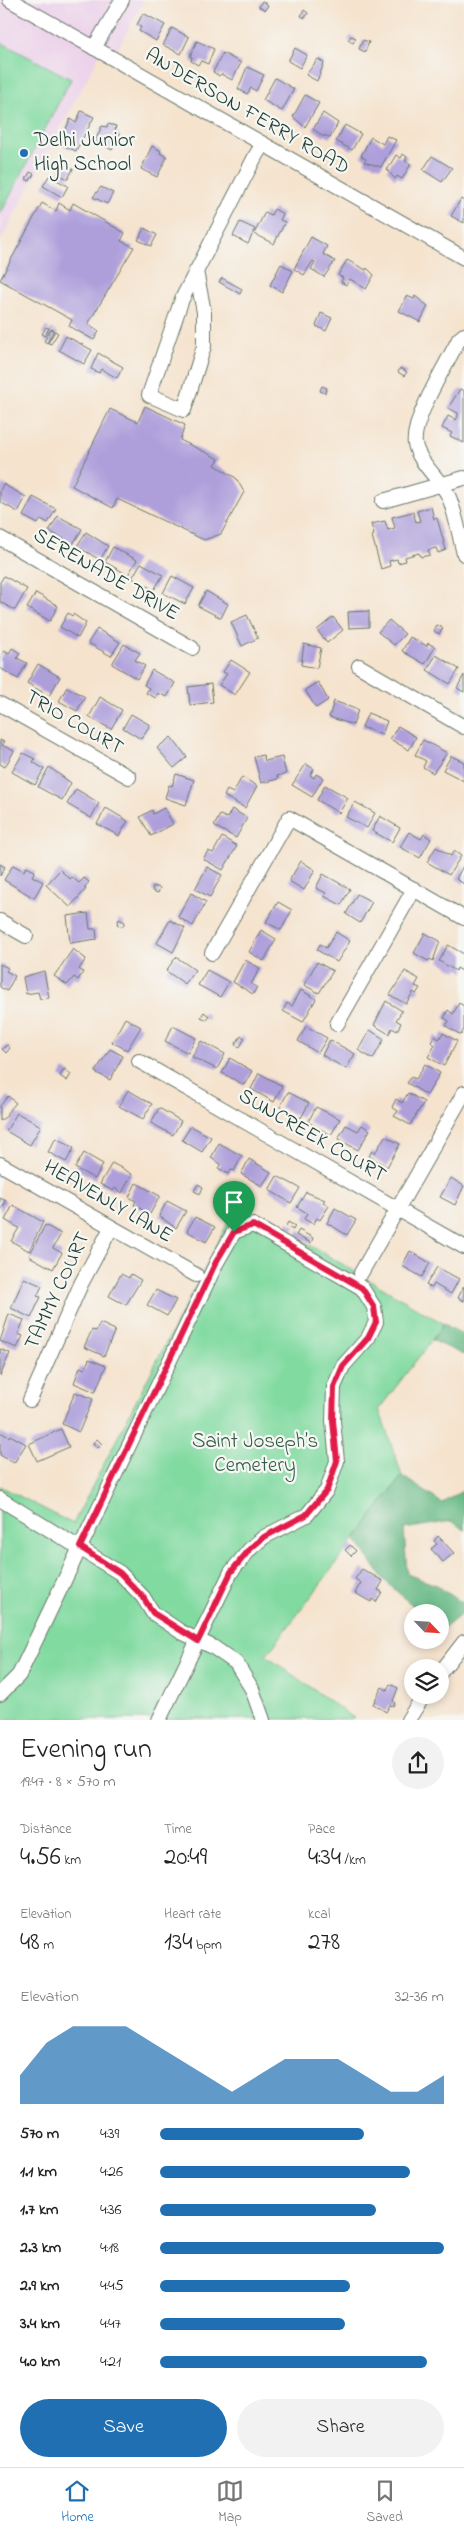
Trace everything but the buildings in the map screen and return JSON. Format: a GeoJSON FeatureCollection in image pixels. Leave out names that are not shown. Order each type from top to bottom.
{"type":"FeatureCollection","features":[{"type":"Feature","properties":{"kind":"street"},"geometry":{"type":"LineString","coordinates":[[94,48],[122,0]]}},
{"type":"Feature","properties":{"kind":"street","name":"ANDERSON FERRY ROAD"},"geometry":{"type":"LineString","coordinates":[[19,2],[94,48],[464,258]]}},
{"type":"Feature","properties":{"kind":"street"},"geometry":{"type":"LineString","coordinates":[[196,271],[204,312],[204,346],[184,410],[149,395],[182,299],[196,271],[263,144]]}},
{"type":"Feature","properties":{"kind":"street"},"geometry":{"type":"LineString","coordinates":[[464,336],[459,339],[433,391],[415,433],[416,445],[420,455],[441,484],[451,504],[464,554]]}},
{"type":"Feature","properties":{"kind":"street"},"geometry":{"type":"LineString","coordinates":[[383,501],[464,478]]}},
{"type":"Feature","properties":{"kind":"street","name":"SERENADE DRIVE"},"geometry":{"type":"LineString","coordinates":[[0,538],[192,648]]}},
{"type":"Feature","properties":{"kind":"street"},"geometry":{"type":"LineString","coordinates":[[359,666],[464,726]]}},
{"type":"Feature","properties":{"kind":"street","name":"TRIO COURT"},"geometry":{"type":"LineString","coordinates":[[0,704],[129,777]]}},
{"type":"Feature","properties":{"kind":"street"},"geometry":{"type":"LineString","coordinates":[[212,953],[289,818],[464,918]]}},
{"type":"Feature","properties":{"kind":"street"},"geometry":{"type":"LineString","coordinates":[[337,1024],[414,889]]}},
{"type":"Feature","properties":{"kind":"street"},"geometry":{"type":"LineString","coordinates":[[0,921],[26,936]]}},
{"type":"Feature","properties":{"kind":"street","name":"SUNCREEK COURT"},"geometry":{"type":"LineString","coordinates":[[139,1061],[464,1246]]}},
{"type":"Feature","properties":{"kind":"street"},"geometry":{"type":"LineString","coordinates":[[361,1274],[464,1093]]}},
{"type":"Feature","properties":{"kind":"street","name":"HEAVENLY LANE"},"geometry":{"type":"LineString","coordinates":[[0,1164],[196,1275]]}},
{"type":"Feature","properties":{"kind":"street"},"geometry":{"type":"LineString","coordinates":[[0,1694],[19,1674],[216,1262],[234,1232],[253,1225],[362,1288],[374,1307],[376,1322],[368,1338],[343,1366],[334,1387],[333,1421],[337,1461],[327,1490],[306,1515],[264,1537],[250,1549],[231,1572],[159,1720]]}},
{"type":"Feature","properties":{"kind":"street","name":"TAMMY COURT"},"geometry":{"type":"LineString","coordinates":[[30,1400],[81,1284],[111,1228]]}},
{"type":"Feature","properties":{"kind":"street"},"geometry":{"type":"LineString","coordinates":[[0,1499],[120,1573],[143,1597],[153,1613],[198,1641],[213,1647],[236,1663],[252,1689],[262,1720]]}},
{"type":"Feature","properties":{"kind":"street"},"geometry":{"type":"LineString","coordinates":[[449,1661],[464,1642]]}},
{"type":"Feature","properties":{"kind":"street"},"geometry":{"type":"LineString","coordinates":[[408,1720],[418,1704]]}},
{"type":"Feature","properties":{"kind":"shaded area","name":"Delhi Junior High School"},"geometry":{"type":"Polygon","coordinates":[[[0,0],[144,0],[113,58],[101,52],[0,242],[0,0]]]}},
{"type":"Feature","properties":{"kind":"green space"},"geometry":{"type":"Polygon","coordinates":[[[0,42],[71,79],[0,215],[0,42]]]}},
{"type":"Feature","properties":{"kind":"green space","name":"Saint Joseph’s Cemetery"},"geometry":{"type":"Polygon","coordinates":[[[238,1203],[444,1324],[379,1409],[402,1476],[266,1656],[355,1719],[0,1719],[0,1486],[73,1524],[238,1203]]]}},
{"type":"Feature","properties":{"kind":"green space"},"geometry":{"type":"Polygon","coordinates":[[[444,1324],[464,1335],[464,1355],[432,1340],[444,1324]]]}},
{"type":"Feature","properties":{"kind":"green space"},"geometry":{"type":"Polygon","coordinates":[[[402,1476],[442,1503],[464,1490],[464,1530],[452,1521],[404,1529],[407,1574],[436,1585],[464,1604],[464,1612],[449,1624],[449,1604],[411,1604],[384,1580],[355,1538],[402,1476]]]}},
{"type":"Feature","properties":{"kind":"place","name":"Delhi Junior High School"},"geometry":{"type":"Point","coordinates":[24,153]}},
{"type":"Feature","properties":{"kind":"route"},"geometry":{"type":"LineString","coordinates":[[253,1225],[362,1288],[374,1307],[376,1322],[368,1338],[343,1366],[334,1387],[333,1421],[337,1461],[327,1490],[306,1515],[264,1537],[250,1549],[231,1572],[198,1641],[153,1613],[143,1597],[120,1573],[80,1547],[216,1262],[234,1232],[253,1225]]}}]}
